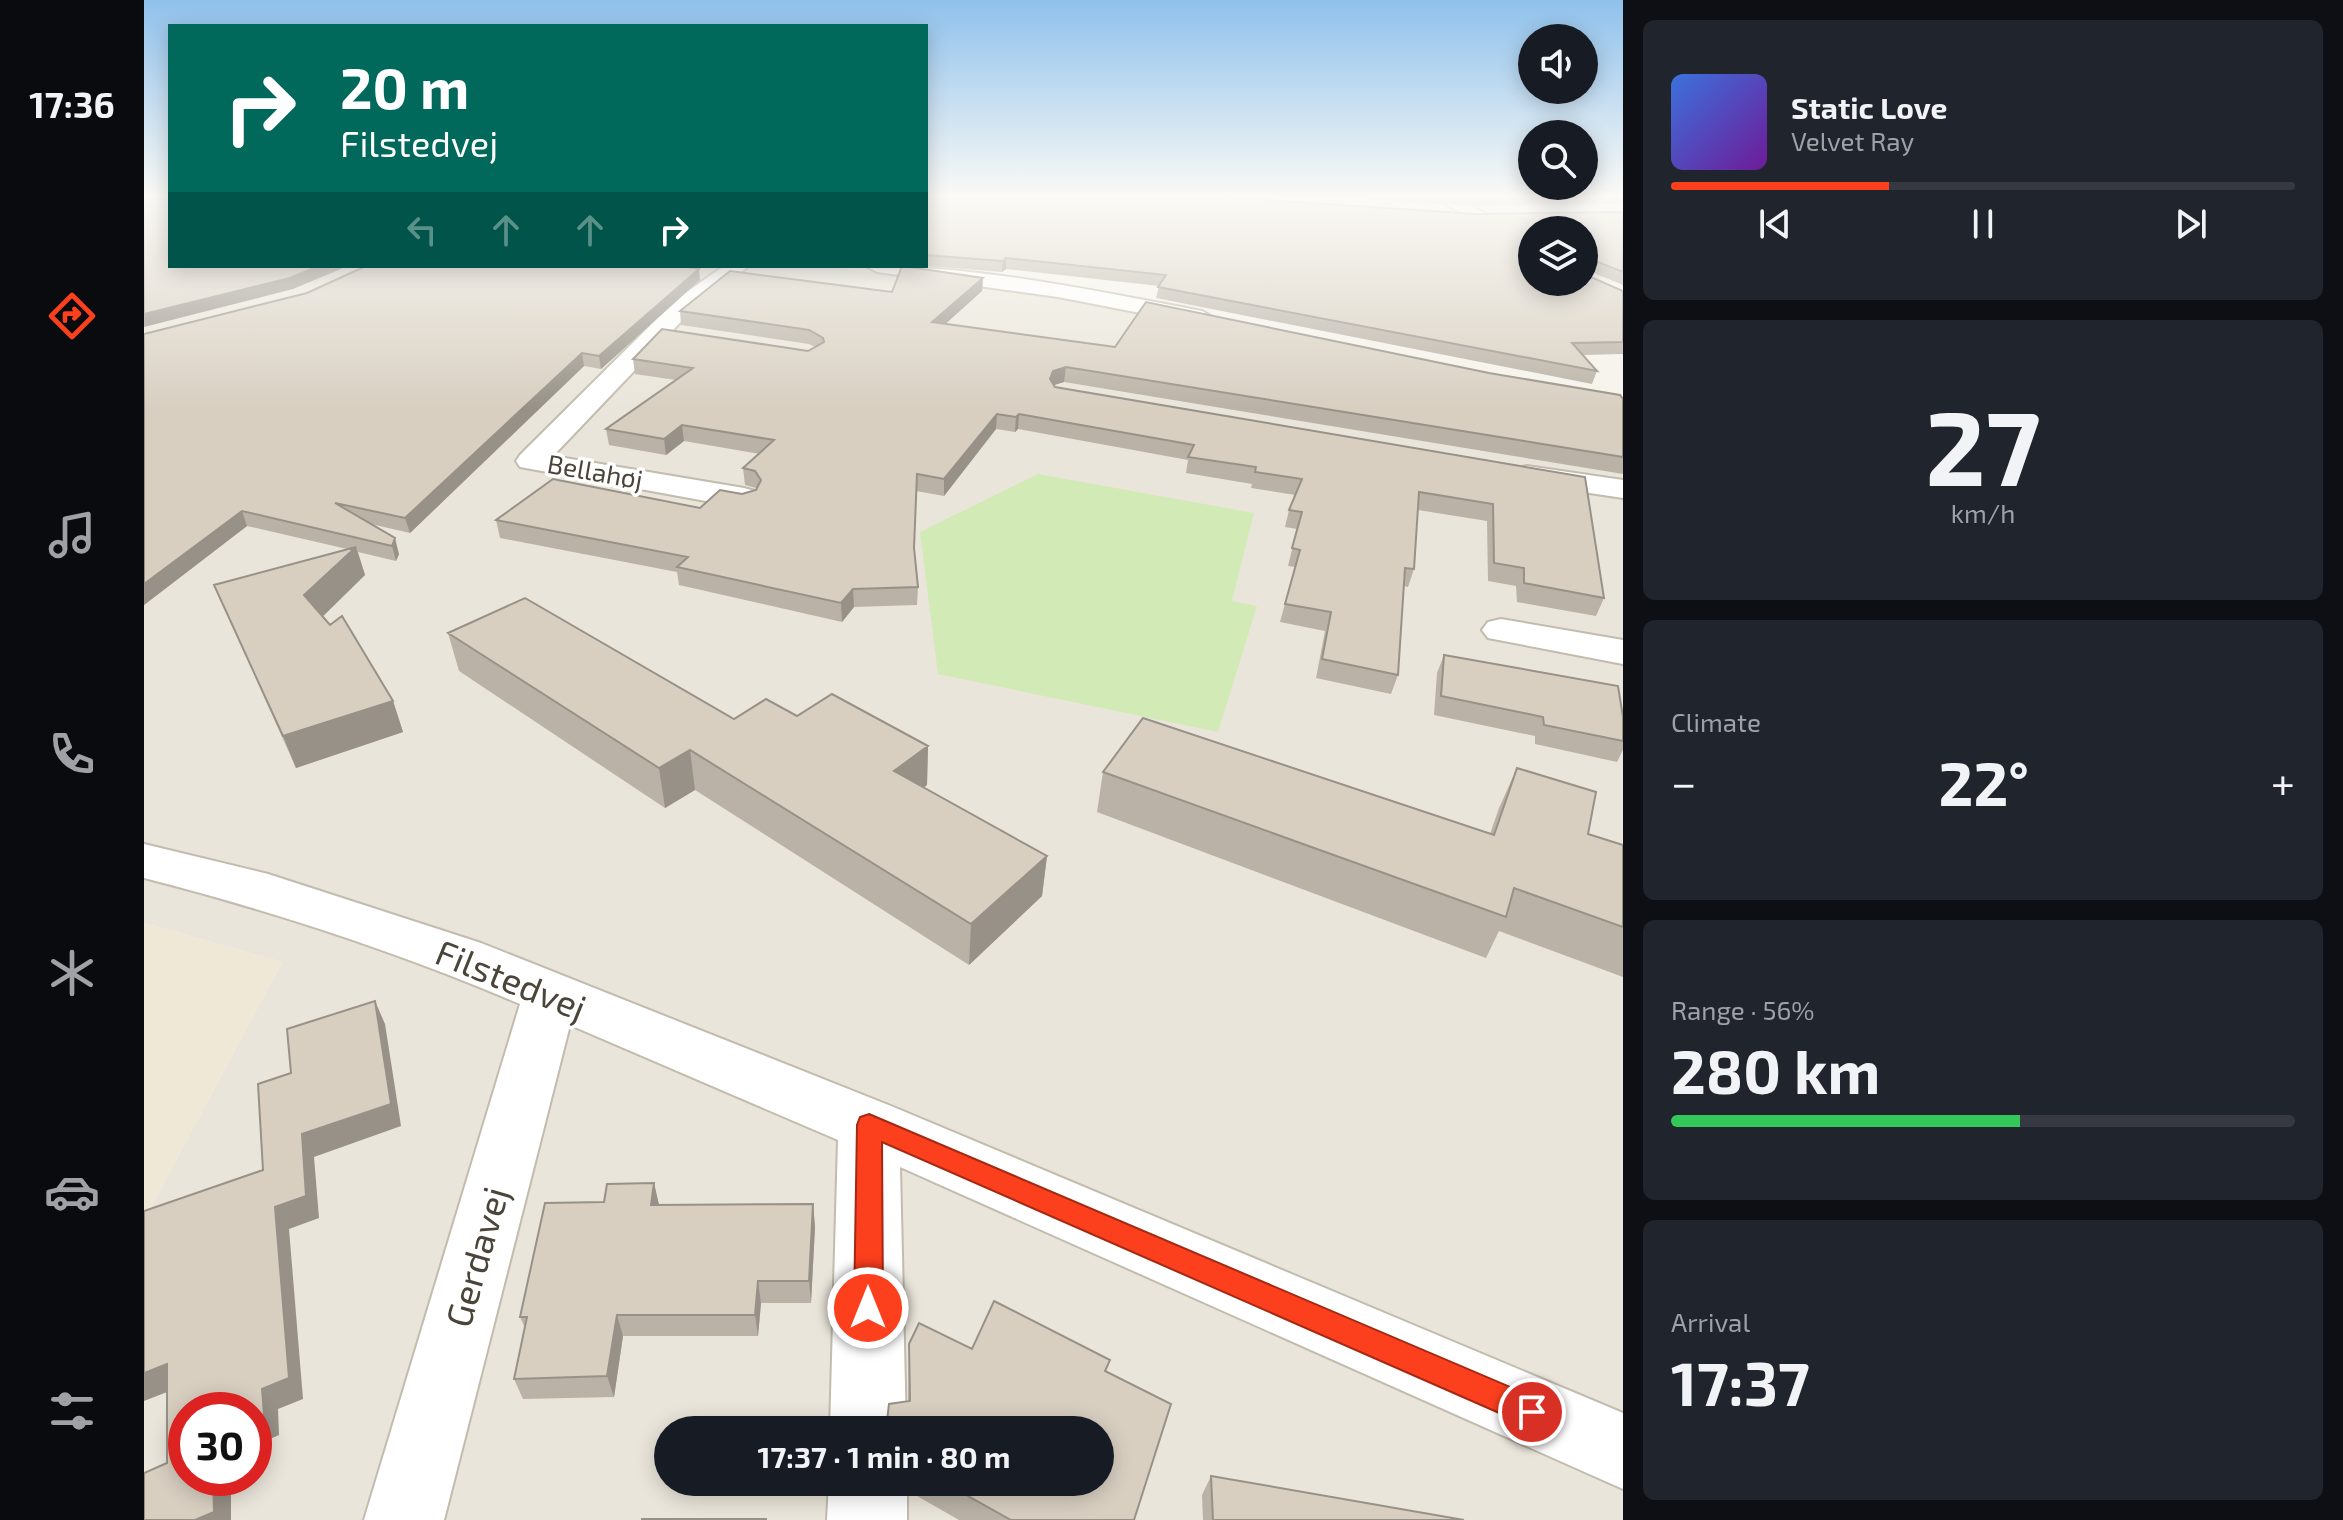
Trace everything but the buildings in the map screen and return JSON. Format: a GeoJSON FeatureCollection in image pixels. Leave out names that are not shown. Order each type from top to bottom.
{"type":"FeatureCollection","features":[{"type":"Feature","properties":{"kind":"street","name":"Bellahøj"},"geometry":{"type":"LineString","coordinates":[[735,268],[686,303],[531,461],[744,498]]}},
{"type":"Feature","properties":{"kind":"street"},"geometry":{"type":"LineString","coordinates":[[892,268],[1058,290],[1221,321]]}},
{"type":"Feature","properties":{"kind":"street"},"geometry":{"type":"LineString","coordinates":[[657,332],[688,337]]}},
{"type":"Feature","properties":{"kind":"street"},"geometry":{"type":"LineString","coordinates":[[1492,468],[1623,489]]}},
{"type":"Feature","properties":{"kind":"street"},"geometry":{"type":"LineString","coordinates":[[1501,630],[1623,652]]}},
{"type":"Feature","properties":{"kind":"street","name":"Filstedvej"},"geometry":{"type":"LineString","coordinates":[[144,861],[281,896],[462,957],[869,1125],[1622,1454]]}},
{"type":"Feature","properties":{"kind":"street","name":"Gerdavej"},"geometry":{"type":"LineString","coordinates":[[404,1520],[550,995]]}},
{"type":"Feature","properties":{"kind":"street"},"geometry":{"type":"LineString","coordinates":[[868,1416],[869,1125]]}},
{"type":"Feature","properties":{"kind":"street"},"geometry":{"type":"LineString","coordinates":[[867,1520],[868,1496]]}},
{"type":"Feature","properties":{"kind":"shaded area"},"geometry":{"type":"Polygon","coordinates":[[[144,267],[836,268],[1040,295],[1623,412],[1623,1520],[144,1520],[144,1220],[282,962],[144,923],[144,267]]]}},
{"type":"Feature","properties":{"kind":"shaded area"},"geometry":{"type":"Polygon","coordinates":[[[144,923],[282,962],[144,1220],[144,923]]]}},
{"type":"Feature","properties":{"kind":"green space"},"geometry":{"type":"Polygon","coordinates":[[[1038,474],[1254,513],[1232,601],[1257,606],[1218,732],[938,674],[920,532],[1038,474]]]}},
{"type":"Feature","properties":{"kind":"route"},"geometry":{"type":"LineString","coordinates":[[868,1308],[869,1125],[1532,1412]]}}]}
